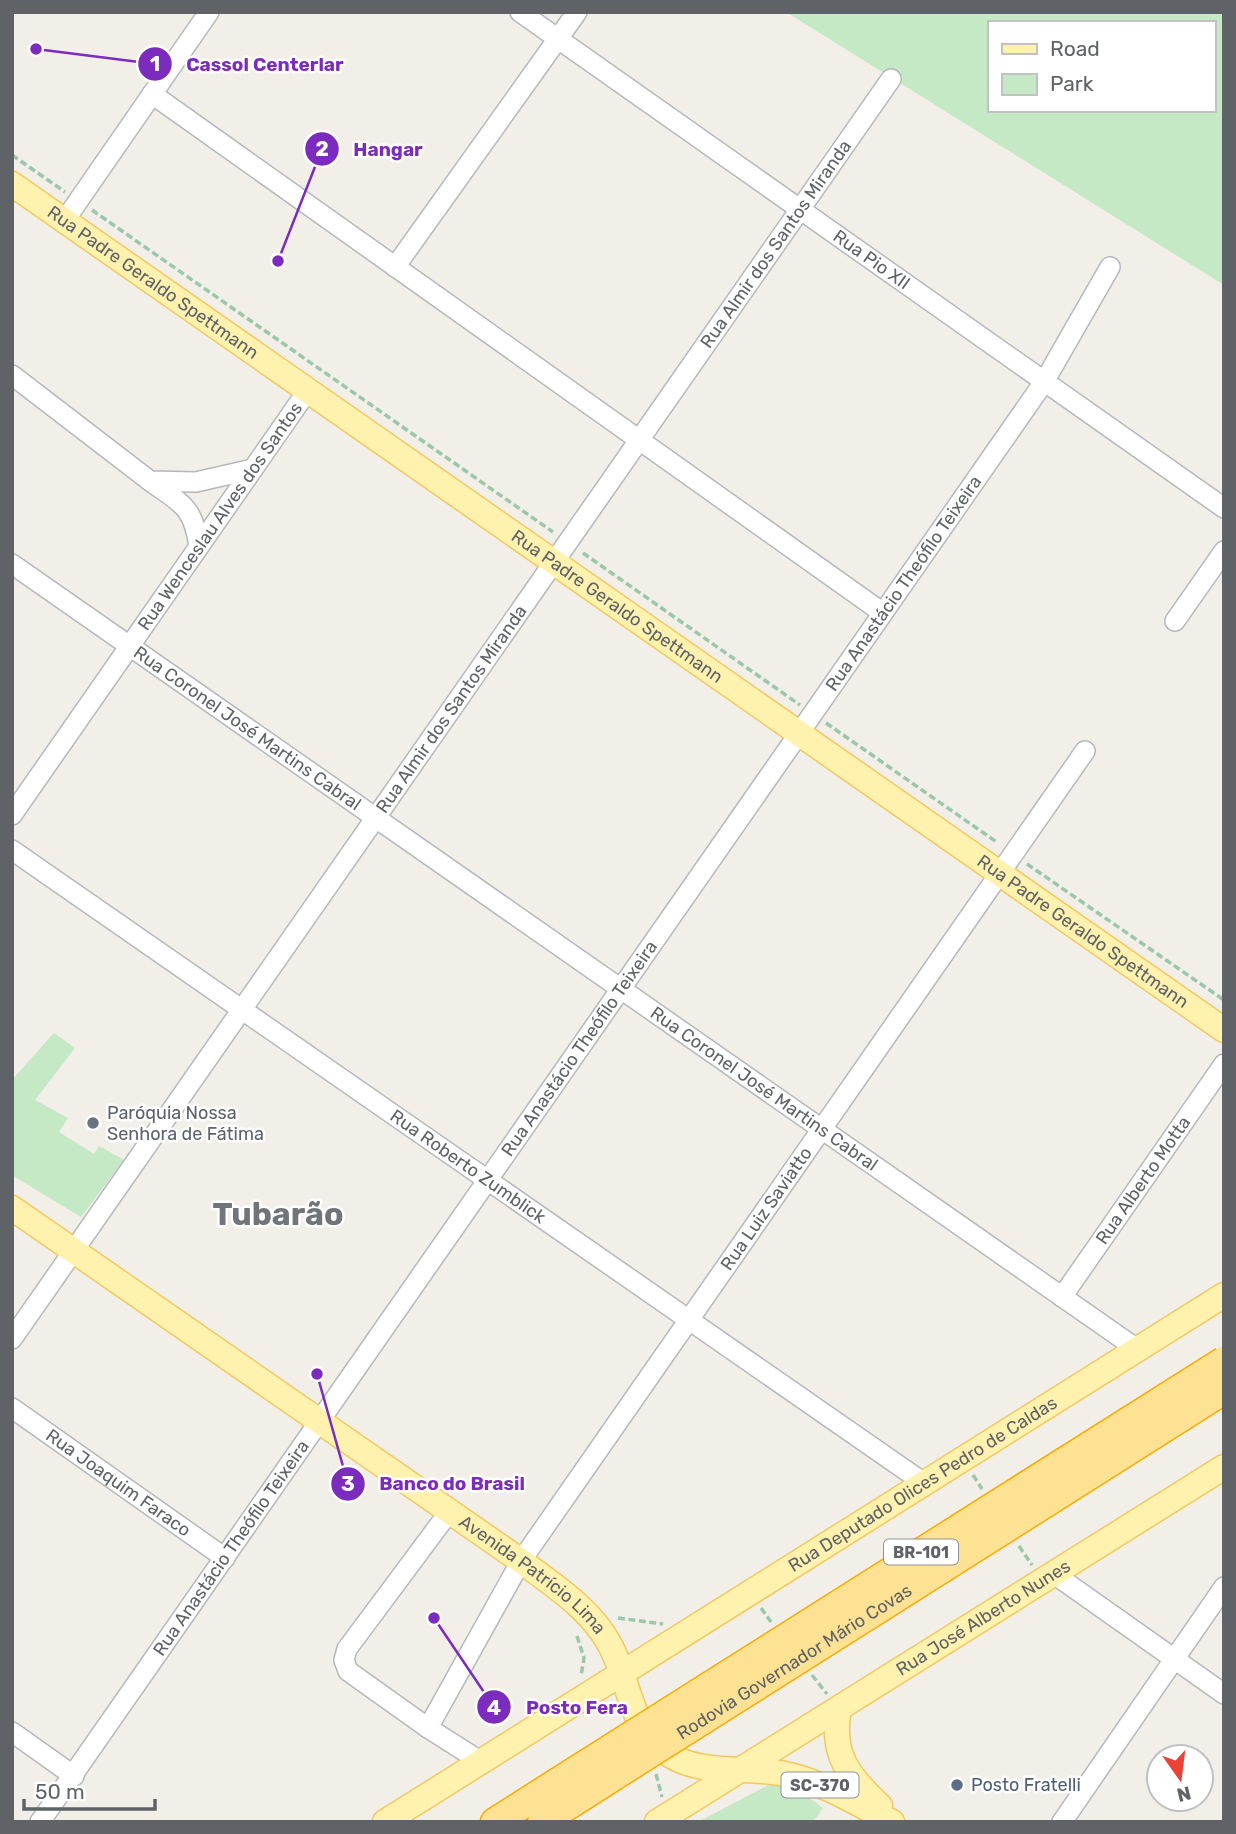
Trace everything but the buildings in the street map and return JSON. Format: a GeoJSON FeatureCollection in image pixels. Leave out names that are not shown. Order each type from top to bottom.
{"type":"FeatureCollection","features":[{"type":"Feature","properties":{"kind":"highway","name":"Rodovia Governador Mário Covas"},"geometry":{"type":"LineString","coordinates":[[542,1822],[625,1754],[1224,1361]]}},
{"type":"Feature","properties":{"kind":"highway","name":"Rodovia Governador Mário Covas"},"geometry":{"type":"LineString","coordinates":[[495,1822],[625,1754],[1224,1390]]}},
{"type":"Feature","properties":{"kind":"main road","name":"Rua Padre Geraldo Spettmann"},"geometry":{"type":"LineString","coordinates":[[12,184],[71,211],[308,390],[562,553],[1007,863],[1224,1030]]}},
{"type":"Feature","properties":{"kind":"main road","name":"Avenida Patrício Lima"},"geometry":{"type":"LineString","coordinates":[[12,1208],[521,1562],[583,1610],[610,1644],[638,1720],[650,1738],[669,1755],[706,1767],[787,1774],[810,1781],[894,1822]]}},
{"type":"Feature","properties":{"kind":"main road","name":"Rua Deputado Olices Pedro de Caldas"},"geometry":{"type":"LineString","coordinates":[[384,1822],[1224,1295]]}},
{"type":"Feature","properties":{"kind":"main road","name":"Rua José Alberto Nunes"},"geometry":{"type":"LineString","coordinates":[[657,1822],[1224,1467]]}},
{"type":"Feature","properties":{"kind":"main road"},"geometry":{"type":"LineString","coordinates":[[583,1610],[600,1657],[593,1690]]}},
{"type":"Feature","properties":{"kind":"main road","name":"Avenida Patrício Lima"},"geometry":{"type":"LineString","coordinates":[[839,1709],[837,1748],[847,1769],[894,1822]]}},
{"type":"Feature","properties":{"kind":"street"},"geometry":{"type":"LineString","coordinates":[[71,211],[209,12]]}},
{"type":"Feature","properties":{"kind":"street","name":"Rua Pio XII"},"geometry":{"type":"LineString","coordinates":[[520,12],[1224,508]]}},
{"type":"Feature","properties":{"kind":"street"},"geometry":{"type":"LineString","coordinates":[[395,267],[578,12]]}},
{"type":"Feature","properties":{"kind":"street","name":"Rua Almir dos Santos Miranda"},"geometry":{"type":"LineString","coordinates":[[12,1339],[891,79]]}},
{"type":"Feature","properties":{"kind":"street"},"geometry":{"type":"LineString","coordinates":[[152,94],[883,613]]}},
{"type":"Feature","properties":{"kind":"street","name":"Rua Anastácio Theófilo Teixeira"},"geometry":{"type":"LineString","coordinates":[[40,1822],[1044,382],[1110,267]]}},
{"type":"Feature","properties":{"kind":"street"},"geometry":{"type":"LineString","coordinates":[[12,375],[179,502],[195,519],[199,546]]}},
{"type":"Feature","properties":{"kind":"street","name":"Rua Wenceslau Alves dos Santos"},"geometry":{"type":"LineString","coordinates":[[12,815],[308,390]]}},
{"type":"Feature","properties":{"kind":"street"},"geometry":{"type":"LineString","coordinates":[[150,481],[195,482],[253,469]]}},
{"type":"Feature","properties":{"kind":"street"},"geometry":{"type":"LineString","coordinates":[[1175,621],[1224,551]]}},
{"type":"Feature","properties":{"kind":"street","name":"Rua Coronel José Martins Cabral"},"geometry":{"type":"LineString","coordinates":[[12,564],[1137,1349]]}},
{"type":"Feature","properties":{"kind":"street","name":"Rua Luiz Saviatto"},"geometry":{"type":"LineString","coordinates":[[428,1728],[521,1562],[1084,751]]}},
{"type":"Feature","properties":{"kind":"street","name":"Rua Roberto Zumblick"},"geometry":{"type":"LineString","coordinates":[[12,850],[924,1483]]}},
{"type":"Feature","properties":{"kind":"street","name":"Rua Alberto Motta"},"geometry":{"type":"LineString","coordinates":[[1062,1297],[1224,1064]]}},
{"type":"Feature","properties":{"kind":"street","name":"Rua Joaquim Faraco"},"geometry":{"type":"LineString","coordinates":[[12,1408],[225,1558]]}},
{"type":"Feature","properties":{"kind":"street"},"geometry":{"type":"LineString","coordinates":[[449,1512],[347,1649],[344,1660],[348,1671],[480,1761]]}},
{"type":"Feature","properties":{"kind":"street"},"geometry":{"type":"LineString","coordinates":[[1054,1574],[1224,1694]]}},
{"type":"Feature","properties":{"kind":"street"},"geometry":{"type":"LineString","coordinates":[[1062,1822],[1224,1587]]}},
{"type":"Feature","properties":{"kind":"street"},"geometry":{"type":"LineString","coordinates":[[12,1732],[74,1776]]}},
{"type":"Feature","properties":{"kind":"path"},"geometry":{"type":"LineString","coordinates":[[12,155],[71,211],[806,724],[1007,863],[1224,1000]]}},
{"type":"Feature","properties":{"kind":"path"},"geometry":{"type":"LineString","coordinates":[[583,1610],[620,1618],[696,1626]]}},
{"type":"Feature","properties":{"kind":"green space"},"geometry":{"type":"Polygon","coordinates":[[[786,12],[1224,12],[1224,285],[786,12]]]}},
{"type":"Feature","properties":{"kind":"green space"},"geometry":{"type":"Polygon","coordinates":[[[54,1033],[75,1048],[35,1100],[68,1118],[59,1132],[94,1154],[99,1146],[124,1160],[81,1217],[12,1175],[12,1080],[54,1033]]]}},
{"type":"Feature","properties":{"kind":"green space"},"geometry":{"type":"Polygon","coordinates":[[[776,1781],[792,1785],[823,1808],[813,1822],[698,1822],[776,1781]]]}},
{"type":"Feature","properties":{"kind":"place","name":"Cassol Centerlar"},"geometry":{"type":"Point","coordinates":[36,49]}},
{"type":"Feature","properties":{"kind":"place","name":"Hangar"},"geometry":{"type":"Point","coordinates":[278,261]}},
{"type":"Feature","properties":{"kind":"place","name":"Paróquia Nossa Senhora de Fátima"},"geometry":{"type":"Point","coordinates":[93,1123]}},
{"type":"Feature","properties":{"kind":"place","name":"Banco do Brasil"},"geometry":{"type":"Point","coordinates":[317,1374]}},
{"type":"Feature","properties":{"kind":"place","name":"Posto Fera"},"geometry":{"type":"Point","coordinates":[434,1618]}},
{"type":"Feature","properties":{"kind":"place","name":"Posto Fratelli"},"geometry":{"type":"Point","coordinates":[957,1785]}},
{"type":"Feature","properties":{"kind":"district","name":"Tubarão"},"geometry":{"type":"Point","coordinates":[278,1214]}}]}
